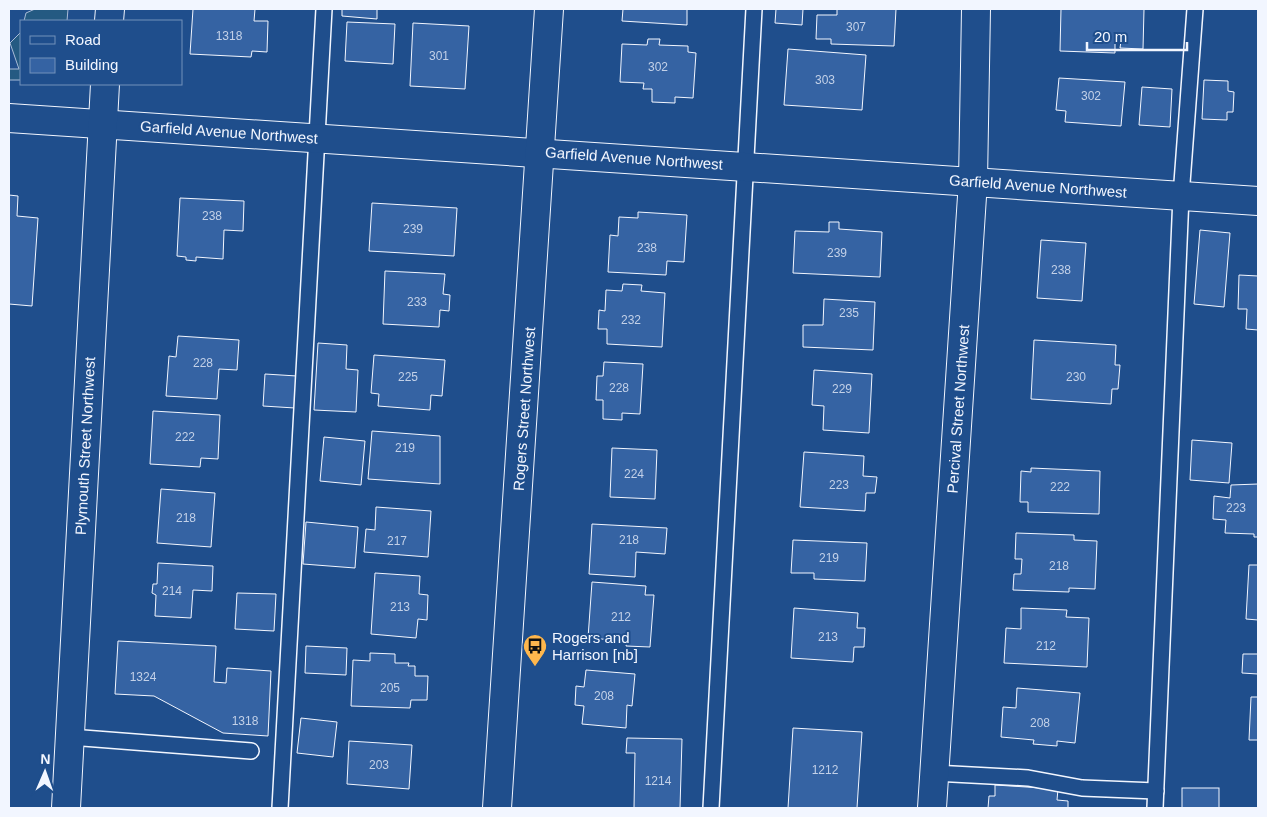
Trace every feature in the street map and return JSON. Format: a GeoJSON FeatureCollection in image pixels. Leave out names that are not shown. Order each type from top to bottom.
{"type":"FeatureCollection","features":[{"type":"Feature","properties":{"kind":"street","name":"Rogers Street Northwest"},"geometry":{"type":"LineString","coordinates":[[497,808],[549,9]]}},
{"type":"Feature","properties":{"kind":"street","name":"Percival Street Northwest"},"geometry":{"type":"LineString","coordinates":[[932,808],[972,182],[976,9]]}},
{"type":"Feature","properties":{"kind":"street","name":"Plymouth Street Northwest"},"geometry":{"type":"LineString","coordinates":[[66,808],[105,85]]}},
{"type":"Feature","properties":{"kind":"street","name":"Garfield Avenue Northwest"},"geometry":{"type":"LineString","coordinates":[[9,118],[1258,201]]}},
{"type":"Feature","properties":{"kind":"lane"},"geometry":{"type":"LineString","coordinates":[[280,808],[324,9]]}},
{"type":"Feature","properties":{"kind":"lane"},"geometry":{"type":"LineString","coordinates":[[711,808],[754,9]]}},
{"type":"Feature","properties":{"kind":"lane"},"geometry":{"type":"LineString","coordinates":[[1155,808],[1181,196],[1195,9]]}},
{"type":"Feature","properties":{"kind":"lane"},"geometry":{"type":"LineString","coordinates":[[70,738],[251,751]]}},
{"type":"Feature","properties":{"kind":"lane"},"geometry":{"type":"LineString","coordinates":[[934,773],[1028,778],[1082,788],[1156,791]]}},
{"type":"Feature","properties":{"kind":"shaded area"},"geometry":{"type":"Polygon","coordinates":[[[35,9],[68,9],[67,20],[24,20],[26,13],[35,9]]]}},
{"type":"Feature","properties":{"kind":"shaded area"},"geometry":{"type":"Polygon","coordinates":[[[20,33],[20,80],[9,80],[9,69],[19,69],[10,43],[20,33]]]}},
{"type":"Feature","properties":{"kind":"building"},"geometry":{"type":"Polygon","coordinates":[[[193,9],[255,9],[254,21],[268,21],[267,52],[252,51],[251,57],[190,54],[193,9]]]}},
{"type":"Feature","properties":{"kind":"building"},"geometry":{"type":"Polygon","coordinates":[[[342,9],[377,9],[377,19],[342,16],[342,9]]]}},
{"type":"Feature","properties":{"kind":"building"},"geometry":{"type":"Polygon","coordinates":[[[623,9],[687,9],[687,25],[622,21],[623,9]]]}},
{"type":"Feature","properties":{"kind":"building"},"geometry":{"type":"Polygon","coordinates":[[[776,9],[803,9],[802,25],[775,23],[776,9]]]}},
{"type":"Feature","properties":{"kind":"building"},"geometry":{"type":"Polygon","coordinates":[[[837,9],[896,9],[894,46],[831,44],[831,39],[816,39],[817,15],[837,15],[837,9]]]}},
{"type":"Feature","properties":{"kind":"building"},"geometry":{"type":"Polygon","coordinates":[[[1061,9],[1144,9],[1143,49],[1120,48],[1121,41],[1115,41],[1115,53],[1060,51],[1061,9]]]}},
{"type":"Feature","properties":{"kind":"building"},"geometry":{"type":"Polygon","coordinates":[[[347,22],[395,24],[393,64],[345,61],[347,22]]]}},
{"type":"Feature","properties":{"kind":"building"},"geometry":{"type":"Polygon","coordinates":[[[413,23],[469,26],[465,89],[410,86],[413,23]]]}},
{"type":"Feature","properties":{"kind":"building"},"geometry":{"type":"Polygon","coordinates":[[[648,39],[660,39],[659,45],[688,46],[688,52],[696,53],[693,98],[675,97],[675,103],[652,102],[652,89],[643,89],[644,83],[620,82],[622,44],[647,45],[648,39]]]}},
{"type":"Feature","properties":{"kind":"building"},"geometry":{"type":"Polygon","coordinates":[[[788,49],[866,55],[862,110],[784,105],[788,49]]]}},
{"type":"Feature","properties":{"kind":"building"},"geometry":{"type":"Polygon","coordinates":[[[1059,78],[1125,82],[1121,126],[1065,122],[1066,111],[1056,110],[1059,78]]]}},
{"type":"Feature","properties":{"kind":"building"},"geometry":{"type":"Polygon","coordinates":[[[1204,80],[1228,81],[1228,91],[1234,92],[1233,112],[1227,112],[1227,120],[1202,119],[1204,80]]]}},
{"type":"Feature","properties":{"kind":"building"},"geometry":{"type":"Polygon","coordinates":[[[1142,87],[1172,89],[1170,127],[1139,125],[1142,87]]]}},
{"type":"Feature","properties":{"kind":"building"},"geometry":{"type":"Polygon","coordinates":[[[9,195],[18,196],[17,216],[38,218],[32,306],[9,304],[9,195]]]}},
{"type":"Feature","properties":{"kind":"building"},"geometry":{"type":"Polygon","coordinates":[[[180,198],[244,201],[243,231],[224,230],[223,259],[196,257],[196,261],[186,260],[186,257],[177,256],[180,198]]]}},
{"type":"Feature","properties":{"kind":"building"},"geometry":{"type":"Polygon","coordinates":[[[372,203],[457,208],[454,256],[369,251],[372,203]]]}},
{"type":"Feature","properties":{"kind":"building"},"geometry":{"type":"Polygon","coordinates":[[[638,212],[687,215],[684,262],[667,261],[666,275],[608,272],[610,235],[618,236],[619,217],[638,218],[638,212]]]}},
{"type":"Feature","properties":{"kind":"building"},"geometry":{"type":"Polygon","coordinates":[[[829,222],[839,222],[839,229],[882,232],[880,277],[793,273],[795,231],[829,232],[829,222]]]}},
{"type":"Feature","properties":{"kind":"building"},"geometry":{"type":"Polygon","coordinates":[[[1200,230],[1230,233],[1224,307],[1194,304],[1200,230]]]}},
{"type":"Feature","properties":{"kind":"building"},"geometry":{"type":"Polygon","coordinates":[[[1041,240],[1086,243],[1082,301],[1037,298],[1041,240]]]}},
{"type":"Feature","properties":{"kind":"building"},"geometry":{"type":"Polygon","coordinates":[[[385,271],[445,274],[443,294],[450,295],[449,311],[440,310],[439,327],[383,324],[385,271]]]}},
{"type":"Feature","properties":{"kind":"building"},"geometry":{"type":"Polygon","coordinates":[[[1239,275],[1258,276],[1258,330],[1246,329],[1247,309],[1238,309],[1239,275]]]}},
{"type":"Feature","properties":{"kind":"building"},"geometry":{"type":"Polygon","coordinates":[[[623,284],[642,285],[641,291],[665,293],[662,347],[607,344],[607,329],[598,329],[599,310],[605,311],[606,290],[622,291],[623,284]]]}},
{"type":"Feature","properties":{"kind":"building"},"geometry":{"type":"Polygon","coordinates":[[[824,299],[875,302],[873,350],[803,347],[803,325],[823,325],[824,299]]]}},
{"type":"Feature","properties":{"kind":"building"},"geometry":{"type":"Polygon","coordinates":[[[178,336],[239,340],[237,370],[219,369],[217,399],[166,396],[169,356],[176,357],[178,336]]]}},
{"type":"Feature","properties":{"kind":"building"},"geometry":{"type":"Polygon","coordinates":[[[1034,340],[1116,345],[1115,365],[1120,365],[1118,389],[1112,389],[1111,404],[1031,399],[1034,340]]]}},
{"type":"Feature","properties":{"kind":"building"},"geometry":{"type":"Polygon","coordinates":[[[318,343],[347,345],[346,369],[358,370],[356,412],[314,410],[318,343]]]}},
{"type":"Feature","properties":{"kind":"building"},"geometry":{"type":"Polygon","coordinates":[[[374,355],[445,360],[442,396],[431,395],[430,410],[378,406],[379,394],[371,393],[374,355]]]}},
{"type":"Feature","properties":{"kind":"building"},"geometry":{"type":"Polygon","coordinates":[[[604,362],[643,364],[640,414],[622,413],[622,420],[603,419],[603,400],[596,400],[597,376],[603,376],[604,362]]]}},
{"type":"Feature","properties":{"kind":"building"},"geometry":{"type":"Polygon","coordinates":[[[814,370],[872,374],[869,433],[823,430],[824,406],[812,405],[814,370]]]}},
{"type":"Feature","properties":{"kind":"building"},"geometry":{"type":"Polygon","coordinates":[[[265,374],[297,376],[295,408],[263,406],[265,374]]]}},
{"type":"Feature","properties":{"kind":"building"},"geometry":{"type":"Polygon","coordinates":[[[153,411],[220,415],[218,459],[201,458],[200,467],[150,464],[153,411]]]}},
{"type":"Feature","properties":{"kind":"building"},"geometry":{"type":"Polygon","coordinates":[[[372,431],[440,436],[440,484],[368,479],[372,431]]]}},
{"type":"Feature","properties":{"kind":"building"},"geometry":{"type":"Polygon","coordinates":[[[324,437],[365,441],[361,485],[320,481],[324,437]]]}},
{"type":"Feature","properties":{"kind":"building"},"geometry":{"type":"Polygon","coordinates":[[[1192,440],[1232,443],[1229,483],[1190,480],[1192,440]]]}},
{"type":"Feature","properties":{"kind":"building"},"geometry":{"type":"Polygon","coordinates":[[[612,448],[657,450],[655,499],[610,497],[612,448]]]}},
{"type":"Feature","properties":{"kind":"building"},"geometry":{"type":"Polygon","coordinates":[[[804,452],[864,456],[863,476],[877,477],[875,493],[866,493],[865,511],[800,507],[804,452]]]}},
{"type":"Feature","properties":{"kind":"building"},"geometry":{"type":"Polygon","coordinates":[[[1031,468],[1100,471],[1099,514],[1028,512],[1028,502],[1020,502],[1021,471],[1031,472],[1031,468]]]}},
{"type":"Feature","properties":{"kind":"building"},"geometry":{"type":"Polygon","coordinates":[[[1258,484],[1258,537],[1254,537],[1254,534],[1225,533],[1226,520],[1213,519],[1214,496],[1230,498],[1231,485],[1258,484]]]}},
{"type":"Feature","properties":{"kind":"building"},"geometry":{"type":"Polygon","coordinates":[[[161,489],[215,493],[211,547],[157,543],[161,489]]]}},
{"type":"Feature","properties":{"kind":"building"},"geometry":{"type":"Polygon","coordinates":[[[376,507],[431,511],[428,557],[364,552],[366,529],[375,530],[376,507]]]}},
{"type":"Feature","properties":{"kind":"building"},"geometry":{"type":"Polygon","coordinates":[[[306,522],[358,527],[355,568],[303,564],[306,522]]]}},
{"type":"Feature","properties":{"kind":"building"},"geometry":{"type":"Polygon","coordinates":[[[592,524],[667,528],[665,554],[636,552],[635,577],[589,574],[592,524]]]}},
{"type":"Feature","properties":{"kind":"building"},"geometry":{"type":"Polygon","coordinates":[[[1016,533],[1074,535],[1074,540],[1097,541],[1095,589],[1069,588],[1069,592],[1013,590],[1014,574],[1021,574],[1022,559],[1015,559],[1016,533]]]}},
{"type":"Feature","properties":{"kind":"building"},"geometry":{"type":"Polygon","coordinates":[[[793,540],[867,543],[865,581],[814,579],[814,573],[791,573],[793,540]]]}},
{"type":"Feature","properties":{"kind":"building"},"geometry":{"type":"Polygon","coordinates":[[[158,563],[213,566],[212,591],[193,590],[191,618],[155,616],[156,595],[152,593],[153,584],[157,584],[158,563]]]}},
{"type":"Feature","properties":{"kind":"building"},"geometry":{"type":"Polygon","coordinates":[[[1249,565],[1258,565],[1258,620],[1246,619],[1249,565]]]}},
{"type":"Feature","properties":{"kind":"building"},"geometry":{"type":"Polygon","coordinates":[[[375,573],[420,576],[419,594],[428,595],[427,620],[418,619],[416,638],[371,634],[375,573]]]}},
{"type":"Feature","properties":{"kind":"building"},"geometry":{"type":"Polygon","coordinates":[[[592,582],[646,586],[645,595],[654,595],[650,647],[626,646],[627,641],[588,638],[592,582]]]}},
{"type":"Feature","properties":{"kind":"building"},"geometry":{"type":"Polygon","coordinates":[[[237,593],[276,594],[274,631],[235,629],[237,593]]]}},
{"type":"Feature","properties":{"kind":"building"},"geometry":{"type":"Polygon","coordinates":[[[794,608],[858,613],[857,628],[865,628],[864,647],[854,647],[853,662],[791,658],[794,608]]]}},
{"type":"Feature","properties":{"kind":"building"},"geometry":{"type":"Polygon","coordinates":[[[1021,608],[1067,610],[1066,617],[1089,618],[1087,667],[1004,663],[1006,628],[1021,629],[1021,608]]]}},
{"type":"Feature","properties":{"kind":"building"},"geometry":{"type":"Polygon","coordinates":[[[118,641],[216,646],[214,682],[226,683],[227,668],[271,671],[268,736],[223,733],[154,696],[115,694],[118,641]]]}},
{"type":"Feature","properties":{"kind":"building"},"geometry":{"type":"Polygon","coordinates":[[[306,646],[347,648],[346,675],[305,673],[306,646]]]}},
{"type":"Feature","properties":{"kind":"building"},"geometry":{"type":"Polygon","coordinates":[[[370,653],[395,654],[395,663],[409,663],[408,666],[415,666],[415,676],[428,676],[427,700],[411,700],[410,708],[351,706],[353,660],[370,661],[370,653]]]}},
{"type":"Feature","properties":{"kind":"building"},"geometry":{"type":"Polygon","coordinates":[[[1243,654],[1258,654],[1258,674],[1242,673],[1243,654]]]}},
{"type":"Feature","properties":{"kind":"building"},"geometry":{"type":"Polygon","coordinates":[[[586,670],[635,674],[632,706],[627,705],[626,728],[582,724],[584,706],[575,705],[576,686],[584,687],[586,670]]]}},
{"type":"Feature","properties":{"kind":"building"},"geometry":{"type":"Polygon","coordinates":[[[1017,688],[1080,693],[1075,743],[1057,741],[1057,746],[1033,744],[1034,740],[1001,737],[1003,707],[1016,708],[1017,688]]]}},
{"type":"Feature","properties":{"kind":"building"},"geometry":{"type":"Polygon","coordinates":[[[1251,697],[1258,697],[1258,740],[1249,740],[1251,697]]]}},
{"type":"Feature","properties":{"kind":"building"},"geometry":{"type":"Polygon","coordinates":[[[301,718],[337,722],[333,757],[297,753],[301,718]]]}},
{"type":"Feature","properties":{"kind":"building"},"geometry":{"type":"Polygon","coordinates":[[[793,728],[862,732],[857,808],[788,808],[793,728]]]}},
{"type":"Feature","properties":{"kind":"building"},"geometry":{"type":"Polygon","coordinates":[[[627,738],[682,739],[680,808],[634,808],[635,753],[626,753],[627,738]]]}},
{"type":"Feature","properties":{"kind":"building"},"geometry":{"type":"Polygon","coordinates":[[[349,741],[412,745],[409,789],[347,784],[349,741]]]}},
{"type":"Feature","properties":{"kind":"building"},"geometry":{"type":"Polygon","coordinates":[[[995,785],[1058,789],[1057,800],[1068,801],[1068,808],[988,808],[989,796],[995,796],[995,785]]]}},
{"type":"Feature","properties":{"kind":"building"},"geometry":{"type":"Polygon","coordinates":[[[1182,788],[1219,788],[1219,808],[1182,808],[1182,788]]]}},
{"type":"Feature","properties":{"kind":"place","name":"Rogers and Harrison [nb]"},"geometry":{"type":"Point","coordinates":[535,667]}}]}
